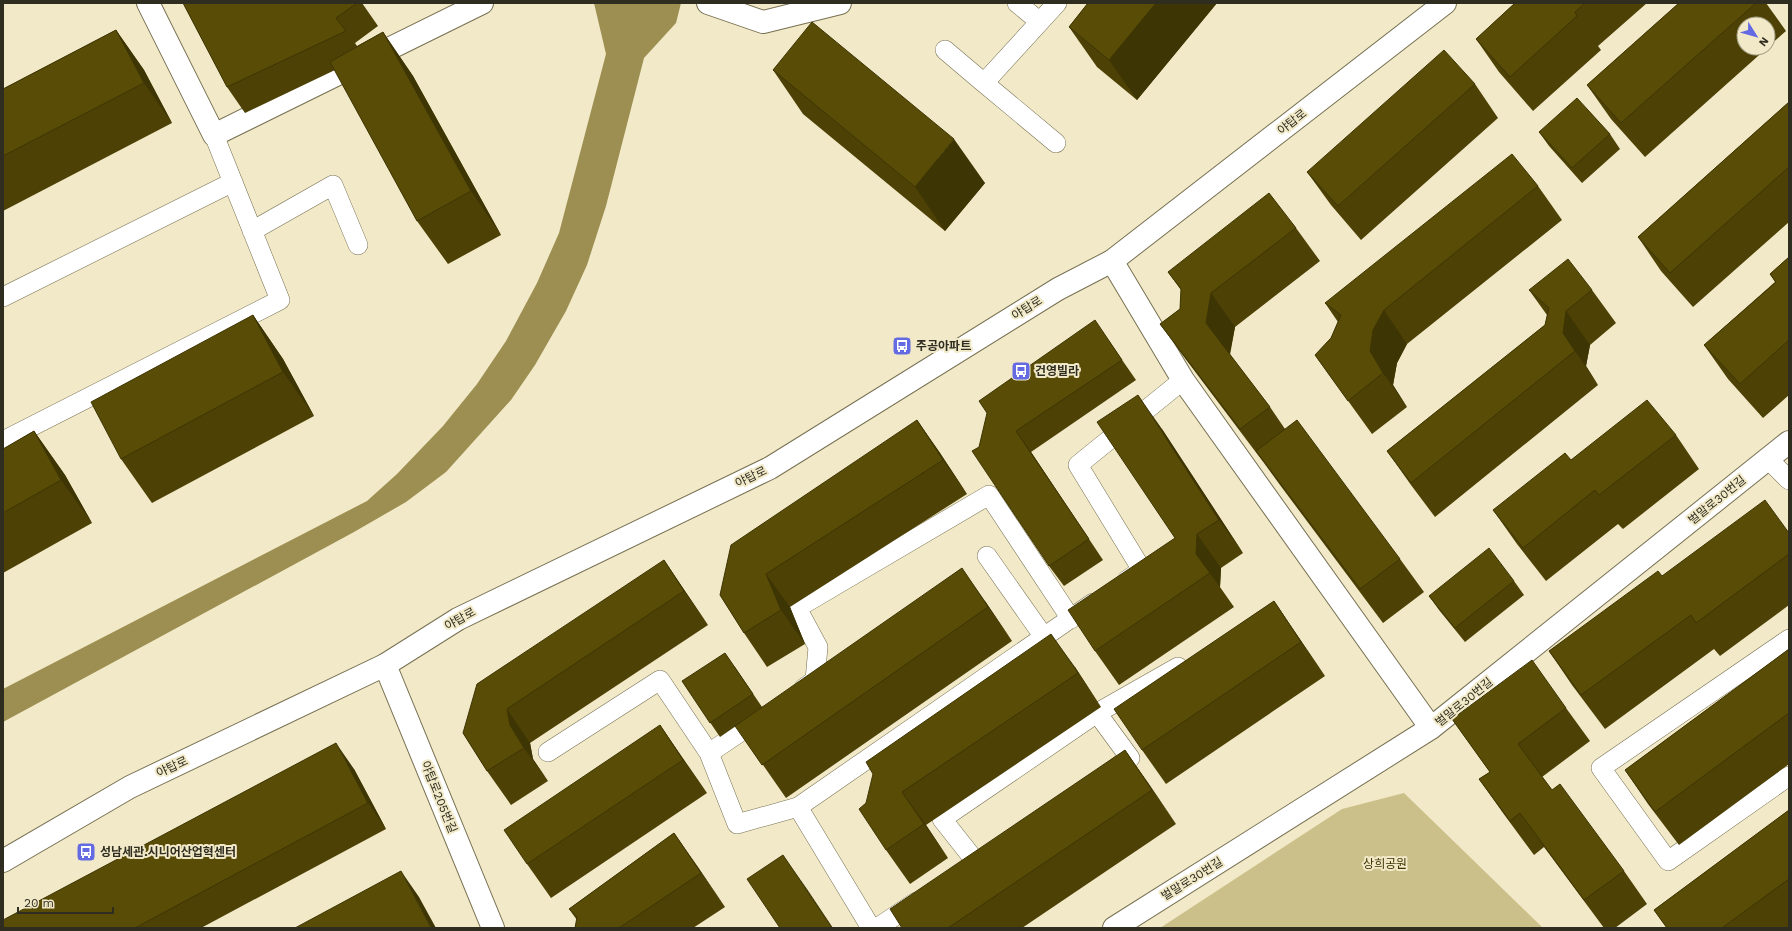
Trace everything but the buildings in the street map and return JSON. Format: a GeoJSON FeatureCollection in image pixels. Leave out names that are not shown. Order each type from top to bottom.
{"type":"FeatureCollection","features":[{"type":"Feature","properties":{"kind":"street"},"geometry":{"type":"LineString","coordinates":[[148,3],[214,135],[482,3]]}},
{"type":"Feature","properties":{"kind":"street"},"geometry":{"type":"LineString","coordinates":[[708,3],[763,22],[840,3]]}},
{"type":"Feature","properties":{"kind":"street","name":"야탑로"},"geometry":{"type":"LineString","coordinates":[[3,861],[130,787],[385,665],[458,619],[770,468],[1058,289],[1112,261],[1444,3]]}},
{"type":"Feature","properties":{"kind":"street"},"geometry":{"type":"LineString","coordinates":[[1112,261],[1183,380],[1431,728]]}},
{"type":"Feature","properties":{"kind":"street","name":"벌말로30번길"},"geometry":{"type":"LineString","coordinates":[[1114,928],[1431,728],[1789,442]]}},
{"type":"Feature","properties":{"kind":"street","name":"야탑로205번길"},"geometry":{"type":"LineString","coordinates":[[385,665],[493,928]]}},
{"type":"Feature","properties":{"kind":"lane"},"geometry":{"type":"LineString","coordinates":[[1017,3],[1040,22]]}},
{"type":"Feature","properties":{"kind":"lane"},"geometry":{"type":"LineString","coordinates":[[984,83],[1057,3]]}},
{"type":"Feature","properties":{"kind":"lane"},"geometry":{"type":"LineString","coordinates":[[945,50],[1056,143]]}},
{"type":"Feature","properties":{"kind":"lane"},"geometry":{"type":"LineString","coordinates":[[3,441],[280,300],[214,135]]}},
{"type":"Feature","properties":{"kind":"lane"},"geometry":{"type":"LineString","coordinates":[[3,297],[233,182]]}},
{"type":"Feature","properties":{"kind":"lane"},"geometry":{"type":"LineString","coordinates":[[252,230],[333,185],[358,245]]}},
{"type":"Feature","properties":{"kind":"lane"},"geometry":{"type":"LineString","coordinates":[[548,752],[660,680],[709,753],[737,824],[798,807],[1142,570],[1078,466],[1183,380]]}},
{"type":"Feature","properties":{"kind":"lane"},"geometry":{"type":"LineString","coordinates":[[1768,459],[1789,480]]}},
{"type":"Feature","properties":{"kind":"lane"},"geometry":{"type":"LineString","coordinates":[[709,753],[815,680],[818,647],[797,608],[989,495],[1071,619]]}},
{"type":"Feature","properties":{"kind":"lane"},"geometry":{"type":"LineString","coordinates":[[986,556],[1044,637]]}},
{"type":"Feature","properties":{"kind":"lane"},"geometry":{"type":"LineString","coordinates":[[1789,639],[1601,768],[1668,861],[1789,776]]}},
{"type":"Feature","properties":{"kind":"lane"},"geometry":{"type":"LineString","coordinates":[[976,862],[942,819],[1097,713],[1168,674],[1194,657]]}},
{"type":"Feature","properties":{"kind":"lane"},"geometry":{"type":"LineString","coordinates":[[1097,713],[1130,758],[1098,779]]}},
{"type":"Feature","properties":{"kind":"lane"},"geometry":{"type":"LineString","coordinates":[[798,807],[872,928]]}},
{"type":"Feature","properties":{"kind":"lane"},"geometry":{"type":"LineString","coordinates":[[877,928],[930,893]]}},
{"type":"Feature","properties":{"kind":"green space","name":"상희공원"},"geometry":{"type":"Polygon","coordinates":[[[1404,793],[1543,928],[1160,928],[1342,809],[1404,793]]]}},
{"type":"Feature","properties":{"kind":"shaded area"},"geometry":{"type":"Polygon","coordinates":[[[594,3],[681,3],[676,23],[644,58],[606,206],[587,265],[566,311],[535,365],[511,400],[446,472],[406,502],[354,532],[3,722],[3,689],[367,501],[397,474],[443,426],[477,384],[506,341],[537,283],[559,233],[606,54],[594,3]]]}},
{"type":"Feature","properties":{"kind":"place","name":"주공아파트"},"geometry":{"type":"Point","coordinates":[902,346]}},
{"type":"Feature","properties":{"kind":"place","name":"건영빌라"},"geometry":{"type":"Point","coordinates":[1021,371]}},
{"type":"Feature","properties":{"kind":"place","name":"성남세관.시니어산업혁센터"},"geometry":{"type":"Point","coordinates":[86,852]}}]}
